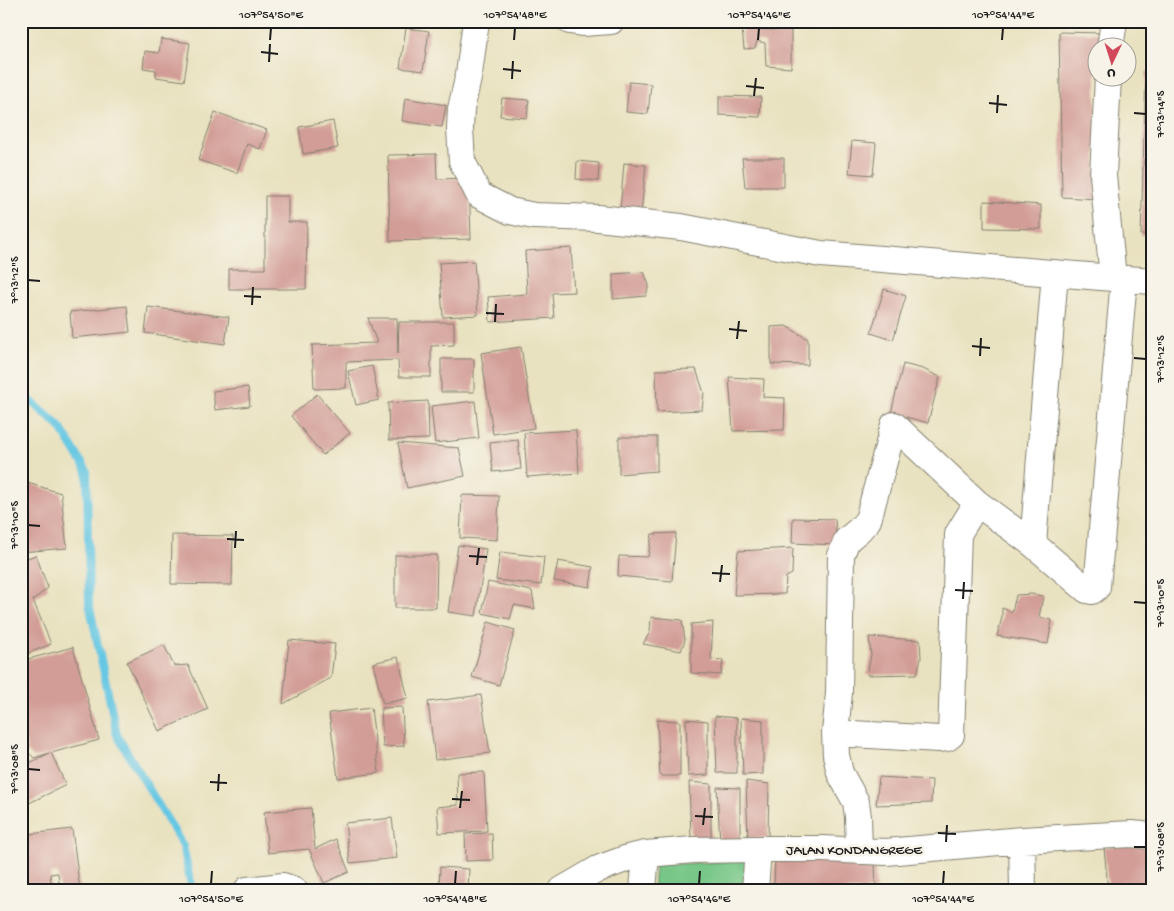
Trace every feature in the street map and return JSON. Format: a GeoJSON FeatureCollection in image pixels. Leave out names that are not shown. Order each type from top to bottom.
{"type":"FeatureCollection","features":[{"type":"Feature","properties":{"kind":"street"},"geometry":{"type":"LineString","coordinates":[[476,21],[469,74],[461,109],[462,161],[479,194],[510,211],[534,216],[598,218],[681,227],[821,254],[1153,281]]}},
{"type":"Feature","properties":{"kind":"street"},"geometry":{"type":"LineString","coordinates":[[570,21],[583,23],[611,21]]}},
{"type":"Feature","properties":{"kind":"street"},"geometry":{"type":"LineString","coordinates":[[1111,38],[1114,21]]}},
{"type":"Feature","properties":{"kind":"street"},"geometry":{"type":"LineString","coordinates":[[859,851],[856,802],[840,773],[836,755],[835,733],[839,694],[841,555],[847,540],[868,520],[894,426],[977,503],[1033,544],[1087,590],[1092,591],[1097,587],[1119,278],[1103,175],[1107,88]]}},
{"type":"Feature","properties":{"kind":"street"},"geometry":{"type":"LineString","coordinates":[[1033,544],[1055,273]]}},
{"type":"Feature","properties":{"kind":"street"},"geometry":{"type":"LineString","coordinates":[[835,733],[939,739],[948,738],[951,735],[958,534],[977,503]]}},
{"type":"Feature","properties":{"kind":"street","name":"JALAN KONDANGREGE"},"geometry":{"type":"LineString","coordinates":[[562,890],[598,869],[628,858],[646,854],[694,850],[758,849],[895,851],[1022,840],[1132,834],[1153,836]]}},
{"type":"Feature","properties":{"kind":"street"},"geometry":{"type":"LineString","coordinates":[[1022,840],[1023,890]]}},
{"type":"Feature","properties":{"kind":"street"},"geometry":{"type":"LineString","coordinates":[[755,890],[758,849]]}},
{"type":"Feature","properties":{"kind":"street"},"geometry":{"type":"LineString","coordinates":[[644,890],[646,854]]}},
{"type":"Feature","properties":{"kind":"street"},"geometry":{"type":"LineString","coordinates":[[247,890],[289,888]]}},
{"type":"Feature","properties":{"kind":"green space"},"geometry":{"type":"Polygon","coordinates":[[[755,860],[758,890],[653,890],[655,865],[755,860]]]}},
{"type":"Feature","properties":{"kind":"building"},"geometry":{"type":"Polygon","coordinates":[[[406,28],[429,31],[423,71],[400,68],[406,28]]]}},
{"type":"Feature","properties":{"kind":"building"},"geometry":{"type":"Polygon","coordinates":[[[742,29],[791,30],[791,68],[766,66],[765,43],[757,41],[755,48],[744,49],[742,29]]]}},
{"type":"Feature","properties":{"kind":"building"},"geometry":{"type":"Polygon","coordinates":[[[1059,32],[1103,33],[1103,38],[1086,38],[1086,88],[1096,88],[1096,199],[1062,197],[1059,32]]]}},
{"type":"Feature","properties":{"kind":"building"},"geometry":{"type":"Polygon","coordinates":[[[161,39],[190,43],[184,81],[156,77],[156,70],[143,68],[145,51],[159,53],[161,39]]]}},
{"type":"Feature","properties":{"kind":"building"},"geometry":{"type":"Polygon","coordinates":[[[1153,71],[1153,235],[1141,235],[1146,72],[1153,71]]]}},
{"type":"Feature","properties":{"kind":"building"},"geometry":{"type":"Polygon","coordinates":[[[629,82],[651,84],[648,114],[626,112],[629,82]]]}},
{"type":"Feature","properties":{"kind":"building"},"geometry":{"type":"Polygon","coordinates":[[[719,96],[761,97],[760,117],[719,115],[719,96]]]}},
{"type":"Feature","properties":{"kind":"building"},"geometry":{"type":"Polygon","coordinates":[[[405,98],[446,105],[442,127],[402,121],[405,98]]]}},
{"type":"Feature","properties":{"kind":"building"},"geometry":{"type":"Polygon","coordinates":[[[502,98],[529,100],[527,118],[500,116],[502,98]]]}},
{"type":"Feature","properties":{"kind":"building"},"geometry":{"type":"Polygon","coordinates":[[[215,112],[267,130],[260,149],[247,144],[237,173],[198,160],[215,112]]]}},
{"type":"Feature","properties":{"kind":"building"},"geometry":{"type":"Polygon","coordinates":[[[333,121],[338,148],[303,154],[299,127],[333,121]]]}},
{"type":"Feature","properties":{"kind":"building"},"geometry":{"type":"Polygon","coordinates":[[[852,141],[876,143],[873,175],[849,173],[852,141]]]}},
{"type":"Feature","properties":{"kind":"building"},"geometry":{"type":"Polygon","coordinates":[[[436,154],[437,179],[469,178],[471,239],[390,241],[388,155],[436,154]]]}},
{"type":"Feature","properties":{"kind":"building"},"geometry":{"type":"Polygon","coordinates":[[[742,158],[784,158],[784,187],[745,187],[742,158]]]}},
{"type":"Feature","properties":{"kind":"building"},"geometry":{"type":"Polygon","coordinates":[[[577,161],[599,163],[598,181],[576,179],[577,161]]]}},
{"type":"Feature","properties":{"kind":"building"},"geometry":{"type":"Polygon","coordinates":[[[624,163],[646,165],[641,213],[620,211],[624,163]]]}},
{"type":"Feature","properties":{"kind":"building"},"geometry":{"type":"Polygon","coordinates":[[[265,196],[288,196],[288,222],[307,222],[306,289],[229,289],[229,269],[265,269],[265,196]]]}},
{"type":"Feature","properties":{"kind":"building"},"geometry":{"type":"Polygon","coordinates":[[[984,201],[1041,205],[1041,229],[984,228],[984,201]]]}},
{"type":"Feature","properties":{"kind":"building"},"geometry":{"type":"Polygon","coordinates":[[[571,248],[574,292],[552,293],[554,318],[490,322],[488,297],[527,294],[525,251],[571,248]]]}},
{"type":"Feature","properties":{"kind":"building"},"geometry":{"type":"Polygon","coordinates":[[[474,261],[478,315],[443,317],[439,263],[474,261]]]}},
{"type":"Feature","properties":{"kind":"building"},"geometry":{"type":"Polygon","coordinates":[[[644,272],[649,285],[646,296],[613,299],[613,274],[644,272]]]}},
{"type":"Feature","properties":{"kind":"building"},"geometry":{"type":"Polygon","coordinates":[[[884,289],[906,296],[893,340],[871,333],[884,289]]]}},
{"type":"Feature","properties":{"kind":"building"},"geometry":{"type":"Polygon","coordinates":[[[127,306],[130,332],[72,338],[70,312],[127,306]]]}},
{"type":"Feature","properties":{"kind":"building"},"geometry":{"type":"Polygon","coordinates":[[[148,307],[229,317],[225,344],[145,333],[148,307]]]}},
{"type":"Feature","properties":{"kind":"building"},"geometry":{"type":"Polygon","coordinates":[[[368,318],[397,318],[398,354],[399,322],[454,322],[454,345],[431,346],[431,377],[399,377],[398,360],[346,362],[346,388],[314,389],[312,345],[377,343],[368,318]]]}},
{"type":"Feature","properties":{"kind":"building"},"geometry":{"type":"Polygon","coordinates":[[[786,326],[808,339],[808,365],[771,364],[771,327],[786,326]]]}},
{"type":"Feature","properties":{"kind":"building"},"geometry":{"type":"Polygon","coordinates":[[[521,347],[534,428],[493,434],[481,353],[521,347]]]}},
{"type":"Feature","properties":{"kind":"building"},"geometry":{"type":"Polygon","coordinates":[[[441,359],[474,359],[474,392],[441,392],[441,359]]]}},
{"type":"Feature","properties":{"kind":"building"},"geometry":{"type":"Polygon","coordinates":[[[903,364],[923,369],[940,377],[928,423],[891,413],[903,364]]]}},
{"type":"Feature","properties":{"kind":"building"},"geometry":{"type":"Polygon","coordinates":[[[372,366],[379,400],[356,405],[348,371],[372,366]]]}},
{"type":"Feature","properties":{"kind":"building"},"geometry":{"type":"Polygon","coordinates":[[[696,369],[704,393],[702,410],[657,412],[656,370],[696,369]]]}},
{"type":"Feature","properties":{"kind":"building"},"geometry":{"type":"Polygon","coordinates":[[[729,377],[764,379],[763,397],[785,398],[784,430],[733,431],[729,377]]]}},
{"type":"Feature","properties":{"kind":"building"},"geometry":{"type":"Polygon","coordinates":[[[248,387],[250,406],[215,410],[213,391],[248,387]]]}},
{"type":"Feature","properties":{"kind":"building"},"geometry":{"type":"Polygon","coordinates":[[[317,394],[350,433],[323,455],[291,416],[317,394]]]}},
{"type":"Feature","properties":{"kind":"building"},"geometry":{"type":"Polygon","coordinates":[[[428,401],[429,439],[389,440],[388,403],[428,401]]]}},
{"type":"Feature","properties":{"kind":"building"},"geometry":{"type":"Polygon","coordinates":[[[475,401],[479,438],[435,443],[431,406],[475,401]]]}},
{"type":"Feature","properties":{"kind":"building"},"geometry":{"type":"Polygon","coordinates":[[[576,430],[579,473],[527,477],[524,433],[576,430]]]}},
{"type":"Feature","properties":{"kind":"building"},"geometry":{"type":"Polygon","coordinates":[[[619,437],[657,437],[657,471],[619,474],[619,437]]]}},
{"type":"Feature","properties":{"kind":"building"},"geometry":{"type":"Polygon","coordinates":[[[518,440],[521,469],[493,472],[490,443],[518,440]]]}},
{"type":"Feature","properties":{"kind":"building"},"geometry":{"type":"Polygon","coordinates":[[[398,443],[459,448],[465,476],[407,488],[398,443]]]}},
{"type":"Feature","properties":{"kind":"building"},"geometry":{"type":"Polygon","coordinates":[[[21,481],[61,493],[67,548],[21,552],[21,481]]]}},
{"type":"Feature","properties":{"kind":"building"},"geometry":{"type":"Polygon","coordinates":[[[462,495],[499,496],[497,540],[460,538],[462,495]]]}},
{"type":"Feature","properties":{"kind":"building"},"geometry":{"type":"Polygon","coordinates":[[[793,518],[835,519],[837,545],[792,543],[793,518]]]}},
{"type":"Feature","properties":{"kind":"building"},"geometry":{"type":"Polygon","coordinates":[[[676,533],[672,581],[618,576],[619,556],[648,557],[652,534],[676,533]]]}},
{"type":"Feature","properties":{"kind":"building"},"geometry":{"type":"Polygon","coordinates":[[[172,535],[233,536],[232,585],[171,584],[172,535]]]}},
{"type":"Feature","properties":{"kind":"building"},"geometry":{"type":"Polygon","coordinates":[[[458,545],[486,549],[476,616],[448,612],[458,545]]]}},
{"type":"Feature","properties":{"kind":"building"},"geometry":{"type":"Polygon","coordinates":[[[793,548],[792,574],[786,577],[785,594],[734,595],[738,551],[793,548]]]}},
{"type":"Feature","properties":{"kind":"building"},"geometry":{"type":"Polygon","coordinates":[[[500,552],[544,557],[541,585],[496,580],[500,552]]]}},
{"type":"Feature","properties":{"kind":"building"},"geometry":{"type":"Polygon","coordinates":[[[36,555],[48,588],[33,600],[51,644],[22,656],[21,560],[36,555]]]}},
{"type":"Feature","properties":{"kind":"building"},"geometry":{"type":"Polygon","coordinates":[[[395,555],[437,555],[436,608],[395,608],[395,555]]]}},
{"type":"Feature","properties":{"kind":"building"},"geometry":{"type":"Polygon","coordinates":[[[558,561],[593,567],[590,587],[554,581],[558,561]]]}},
{"type":"Feature","properties":{"kind":"building"},"geometry":{"type":"Polygon","coordinates":[[[488,582],[532,591],[535,609],[514,605],[510,619],[482,613],[488,582]]]}},
{"type":"Feature","properties":{"kind":"building"},"geometry":{"type":"Polygon","coordinates":[[[1031,594],[1043,596],[1039,617],[1052,620],[1048,644],[997,636],[1002,617],[1002,608],[1012,612],[1016,595],[1031,594]]]}},
{"type":"Feature","properties":{"kind":"building"},"geometry":{"type":"Polygon","coordinates":[[[651,617],[682,620],[685,640],[681,651],[643,644],[650,632],[651,617]]]}},
{"type":"Feature","properties":{"kind":"building"},"geometry":{"type":"Polygon","coordinates":[[[488,622],[515,630],[499,685],[472,677],[488,622]]]}},
{"type":"Feature","properties":{"kind":"building"},"geometry":{"type":"Polygon","coordinates":[[[713,622],[711,659],[723,660],[721,675],[691,673],[691,624],[713,622]]]}},
{"type":"Feature","properties":{"kind":"building"},"geometry":{"type":"Polygon","coordinates":[[[869,637],[920,640],[921,658],[917,674],[867,675],[871,655],[869,637]]]}},
{"type":"Feature","properties":{"kind":"building"},"geometry":{"type":"Polygon","coordinates":[[[289,640],[335,644],[331,678],[283,704],[289,640]]]}},
{"type":"Feature","properties":{"kind":"building"},"geometry":{"type":"Polygon","coordinates":[[[164,645],[174,666],[188,665],[208,709],[159,731],[127,662],[164,645]]]}},
{"type":"Feature","properties":{"kind":"building"},"geometry":{"type":"Polygon","coordinates":[[[73,647],[99,740],[51,753],[66,785],[21,807],[21,767],[50,753],[34,758],[28,752],[21,724],[21,661],[73,647]]]}},
{"type":"Feature","properties":{"kind":"building"},"geometry":{"type":"Polygon","coordinates":[[[398,657],[408,698],[383,704],[373,663],[398,657]]]}},
{"type":"Feature","properties":{"kind":"building"},"geometry":{"type":"Polygon","coordinates":[[[481,695],[490,753],[435,760],[428,702],[481,695]]]}},
{"type":"Feature","properties":{"kind":"building"},"geometry":{"type":"Polygon","coordinates":[[[402,707],[404,746],[383,747],[381,708],[402,707]]]}},
{"type":"Feature","properties":{"kind":"building"},"geometry":{"type":"Polygon","coordinates":[[[371,708],[379,773],[338,778],[329,713],[371,708]]]}},
{"type":"Feature","properties":{"kind":"building"},"geometry":{"type":"Polygon","coordinates":[[[715,716],[737,718],[737,773],[717,773],[715,716]]]}},
{"type":"Feature","properties":{"kind":"building"},"geometry":{"type":"Polygon","coordinates":[[[741,718],[763,720],[763,774],[743,775],[741,718]]]}},
{"type":"Feature","properties":{"kind":"building"},"geometry":{"type":"Polygon","coordinates":[[[686,719],[708,721],[708,775],[688,776],[686,719]]]}},
{"type":"Feature","properties":{"kind":"building"},"geometry":{"type":"Polygon","coordinates":[[[657,720],[680,721],[680,776],[660,776],[657,720]]]}},
{"type":"Feature","properties":{"kind":"building"},"geometry":{"type":"Polygon","coordinates":[[[21,737],[28,752],[21,754],[21,737]]]}},
{"type":"Feature","properties":{"kind":"building"},"geometry":{"type":"Polygon","coordinates":[[[484,772],[487,831],[439,833],[437,807],[458,805],[457,773],[484,772]]]}},
{"type":"Feature","properties":{"kind":"building"},"geometry":{"type":"Polygon","coordinates":[[[879,777],[932,780],[931,803],[876,805],[879,777]]]}},
{"type":"Feature","properties":{"kind":"building"},"geometry":{"type":"Polygon","coordinates":[[[746,781],[769,784],[768,838],[748,838],[746,781]]]}},
{"type":"Feature","properties":{"kind":"building"},"geometry":{"type":"Polygon","coordinates":[[[689,782],[711,784],[711,838],[691,839],[689,782]]]}},
{"type":"Feature","properties":{"kind":"building"},"geometry":{"type":"Polygon","coordinates":[[[717,787],[740,788],[740,843],[720,843],[717,787]]]}},
{"type":"Feature","properties":{"kind":"building"},"geometry":{"type":"Polygon","coordinates":[[[311,808],[315,849],[336,839],[349,872],[324,883],[309,849],[268,853],[264,812],[311,808]]]}},
{"type":"Feature","properties":{"kind":"building"},"geometry":{"type":"Polygon","coordinates":[[[392,818],[397,858],[350,863],[345,823],[392,818]]]}},
{"type":"Feature","properties":{"kind":"building"},"geometry":{"type":"Polygon","coordinates":[[[72,829],[80,890],[60,890],[58,873],[50,874],[52,890],[26,890],[21,856],[21,835],[72,829]]]}},
{"type":"Feature","properties":{"kind":"building"},"geometry":{"type":"Polygon","coordinates":[[[492,833],[493,860],[466,861],[465,834],[492,833]]]}},
{"type":"Feature","properties":{"kind":"building"},"geometry":{"type":"Polygon","coordinates":[[[1153,845],[1153,890],[1108,890],[1104,847],[1153,845]]]}},
{"type":"Feature","properties":{"kind":"building"},"geometry":{"type":"Polygon","coordinates":[[[775,857],[875,862],[876,890],[774,890],[775,857]]]}},
{"type":"Feature","properties":{"kind":"building"},"geometry":{"type":"Polygon","coordinates":[[[440,867],[469,869],[468,890],[439,890],[440,867]]]}},
{"type":"Feature","properties":{"kind":"waterway"},"geometry":{"type":"LineString","coordinates":[[21,392],[60,427],[87,471],[89,603],[117,735],[183,846],[192,890]]}}]}
